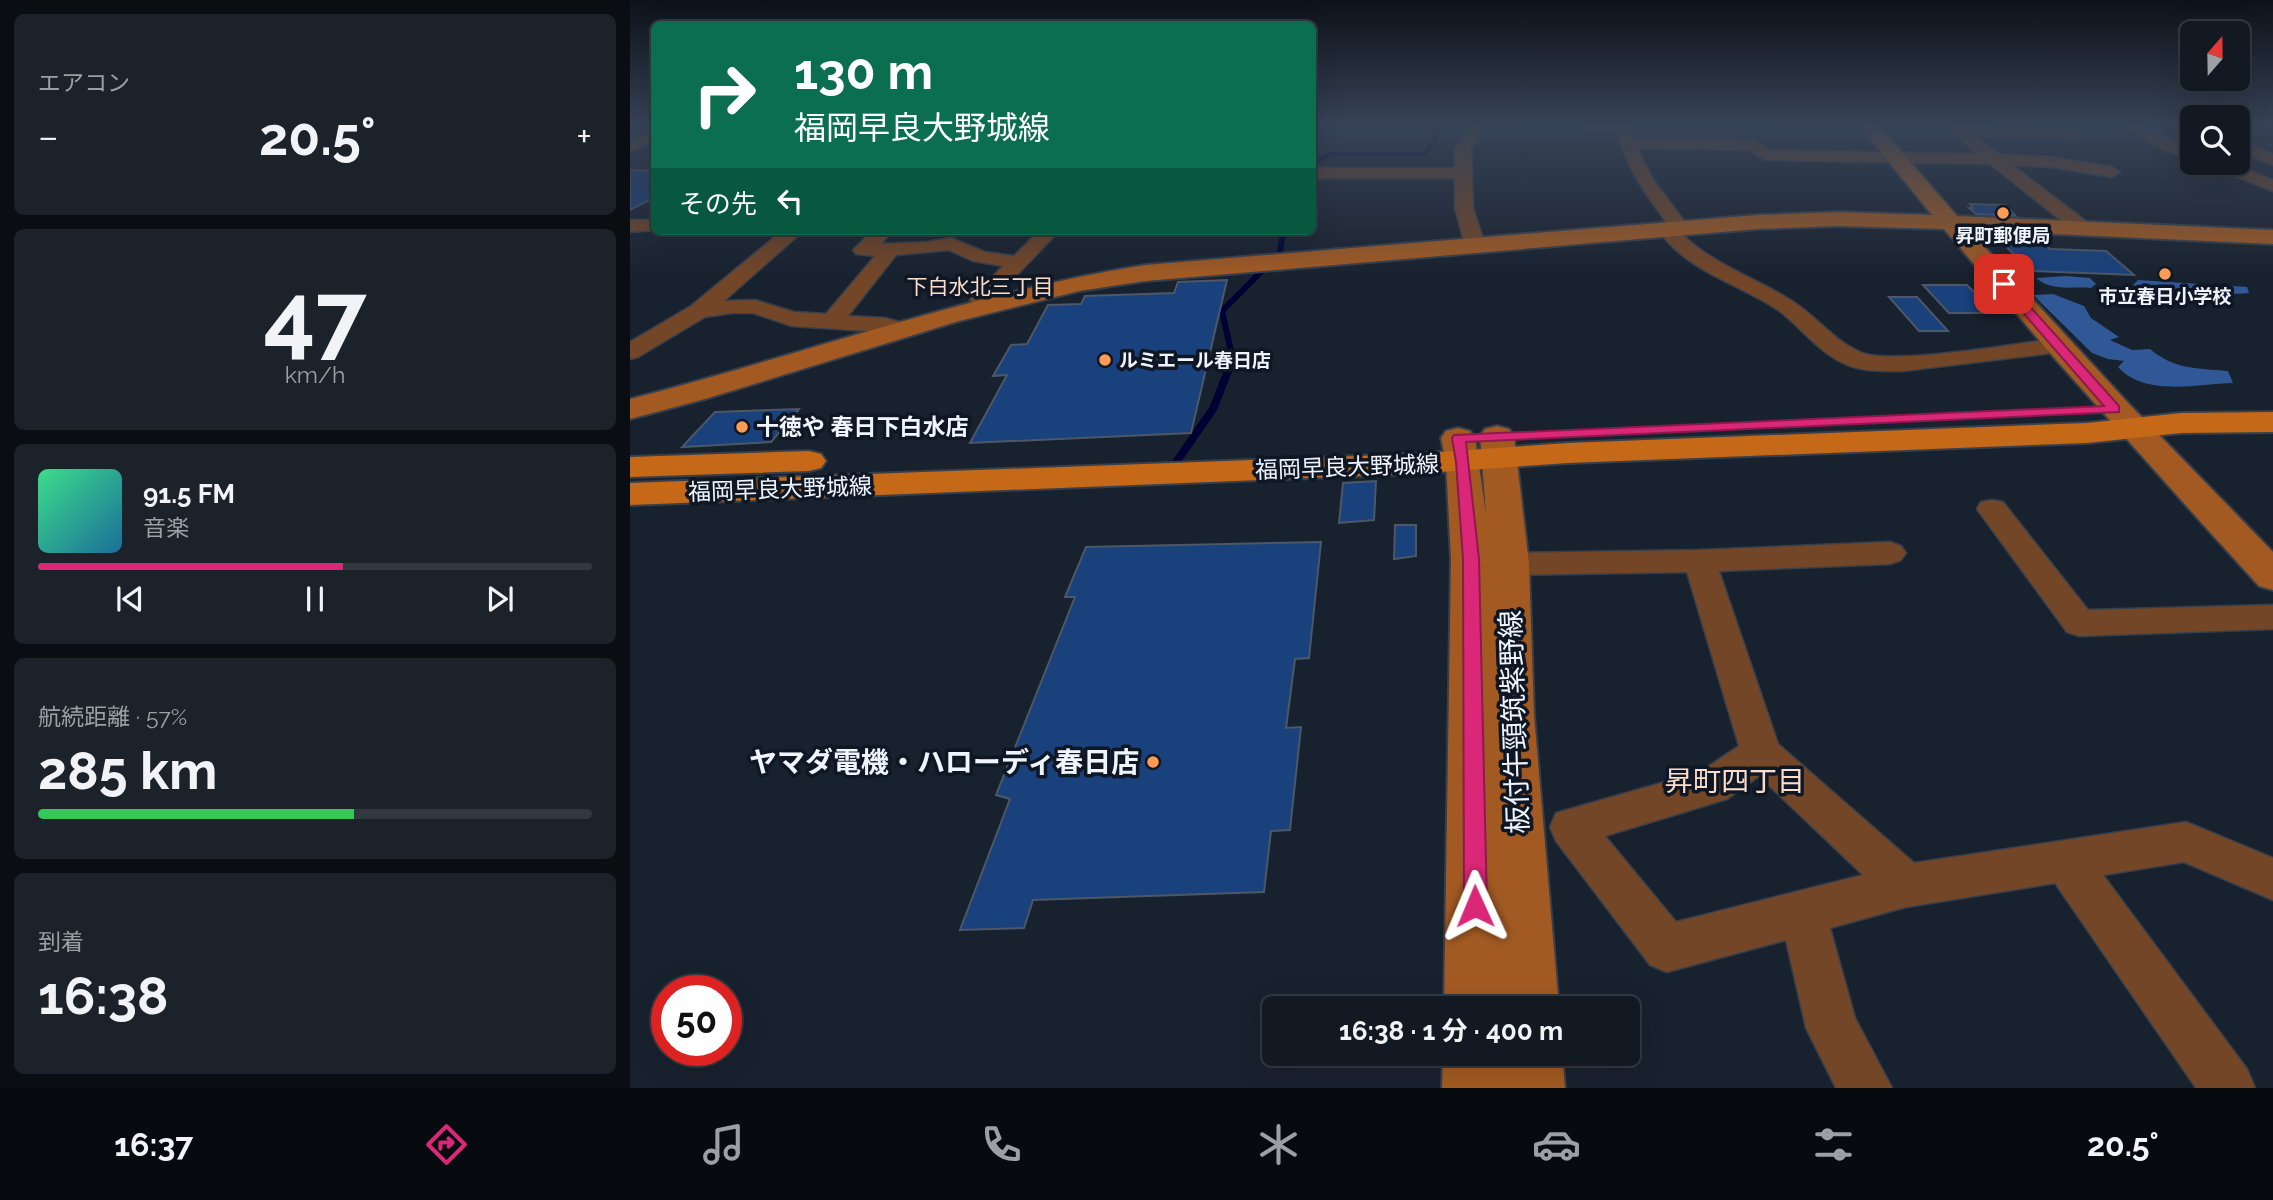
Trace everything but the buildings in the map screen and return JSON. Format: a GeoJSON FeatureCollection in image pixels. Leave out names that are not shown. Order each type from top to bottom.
{"type":"FeatureCollection","features":[{"type":"Feature","properties":{"kind":"main road","name":"福岡早良大野城線"},"geometry":{"type":"LineString","coordinates":[[630,467],[2087,433],[2122,418],[2273,402]]}},
{"type":"Feature","properties":{"kind":"main road","name":"福岡早良大野城線"},"geometry":{"type":"LineString","coordinates":[[2122,418],[2273,422]]}},
{"type":"Feature","properties":{"kind":"main road","name":"福岡早良大野城線"},"geometry":{"type":"LineString","coordinates":[[630,494],[1479,448]]}},
{"type":"Feature","properties":{"kind":"street"},"geometry":{"type":"LineString","coordinates":[[1463,177],[1464,208],[1475,245]]}},
{"type":"Feature","properties":{"kind":"street"},"geometry":{"type":"LineString","coordinates":[[1643,177],[1692,255],[1786,306],[1831,345],[1854,359],[1879,364],[1903,364],[2060,345]]}},
{"type":"Feature","properties":{"kind":"street"},"geometry":{"type":"LineString","coordinates":[[1911,177],[1948,223],[2060,345],[2122,418],[2273,576]]}},
{"type":"Feature","properties":{"kind":"street"},"geometry":{"type":"LineString","coordinates":[[2017,177],[2084,229]]}},
{"type":"Feature","properties":{"kind":"street"},"geometry":{"type":"LineString","coordinates":[[2251,177],[2273,186]]}},
{"type":"Feature","properties":{"kind":"street"},"geometry":{"type":"LineString","coordinates":[[630,409],[704,392],[900,329],[1083,281],[1120,276],[1757,222],[1838,219],[2273,237]]}},
{"type":"Feature","properties":{"kind":"street"},"geometry":{"type":"LineString","coordinates":[[630,226],[651,225]]}},
{"type":"Feature","properties":{"kind":"street"},"geometry":{"type":"LineString","coordinates":[[630,352],[699,311],[789,235]]}},
{"type":"Feature","properties":{"kind":"street"},"geometry":{"type":"LineString","coordinates":[[986,306],[981,300],[1046,235]]}},
{"type":"Feature","properties":{"kind":"street"},"geometry":{"type":"LineString","coordinates":[[832,321],[887,241],[951,244],[981,257],[1020,263]]}},
{"type":"Feature","properties":{"kind":"street"},"geometry":{"type":"LineString","coordinates":[[699,311],[732,306],[755,307],[792,319],[885,325],[900,329]]}},
{"type":"Feature","properties":{"kind":"street"},"geometry":{"type":"LineString","coordinates":[[630,330],[674,325]]}},
{"type":"Feature","properties":{"kind":"street","name":"板付牛頸筑紫野線"},"geometry":{"type":"LineString","coordinates":[[1479,448],[1508,564],[1511,715],[1527,996]]}},
{"type":"Feature","properties":{"kind":"street","name":"板付牛頸筑紫野線"},"geometry":{"type":"LineString","coordinates":[[1475,996],[1471,559],[1479,448]]}},
{"type":"Feature","properties":{"kind":"street"},"geometry":{"type":"LineString","coordinates":[[1992,509],[2079,622],[2273,617]]}},
{"type":"Feature","properties":{"kind":"street"},"geometry":{"type":"LineString","coordinates":[[1508,564],[1700,561],[1889,553]]}},
{"type":"Feature","properties":{"kind":"street"},"geometry":{"type":"LineString","coordinates":[[1700,561],[1761,753],[1906,886]]}},
{"type":"Feature","properties":{"kind":"street"},"geometry":{"type":"LineString","coordinates":[[1761,753],[1712,786],[1571,827],[1667,948],[1906,886],[2186,842],[2273,879]]}},
{"type":"Feature","properties":{"kind":"street"},"geometry":{"type":"LineString","coordinates":[[2065,860],[2228,1088]]}},
{"type":"Feature","properties":{"kind":"street"},"geometry":{"type":"LineString","coordinates":[[1803,913],[1832,1028],[1864,1088]]}},
{"type":"Feature","properties":{"kind":"street"},"geometry":{"type":"LineString","coordinates":[[1475,1066],[1475,1088]]}},
{"type":"Feature","properties":{"kind":"street"},"geometry":{"type":"LineString","coordinates":[[1531,1066],[1532,1088]]}},
{"type":"Feature","properties":{"kind":"shaded area"},"geometry":{"type":"Polygon","coordinates":[[[2036,278],[2090,278],[2096,284],[2091,288],[2063,288],[2036,278]]]}},
{"type":"Feature","properties":{"kind":"shaded area"},"geometry":{"type":"Polygon","coordinates":[[[2138,280],[2247,287],[2249,293],[2152,290],[2133,285],[2138,280]]]}},
{"type":"Feature","properties":{"kind":"shaded area"},"geometry":{"type":"Polygon","coordinates":[[[2053,294],[2084,306],[2091,318],[2119,337],[2110,340],[2132,350],[2150,349],[2177,364],[2228,371],[2233,383],[2157,386],[2129,376],[2118,367],[2124,361],[2092,353],[2033,295],[2053,294]]]}},
{"type":"Feature","properties":{"kind":"waterway"},"geometry":{"type":"LineString","coordinates":[[1228,373],[1233,360],[1222,311],[1280,253],[1283,235]]}},
{"type":"Feature","properties":{"kind":"waterway"},"geometry":{"type":"LineString","coordinates":[[1175,464],[1213,409],[1228,371]]}},
{"type":"Feature","properties":{"kind":"place","name":"昇町郵便局"},"geometry":{"type":"Point","coordinates":[2003,213]}},
{"type":"Feature","properties":{"kind":"place","name":"市立春日小学校"},"geometry":{"type":"Point","coordinates":[2165,274]}},
{"type":"Feature","properties":{"kind":"place","name":"ルミエール春日店"},"geometry":{"type":"Point","coordinates":[1105,360]}},
{"type":"Feature","properties":{"kind":"place","name":"十徳や 春日下白水店"},"geometry":{"type":"Point","coordinates":[742,427]}},
{"type":"Feature","properties":{"kind":"place","name":"ヤマダ電機・ハローディ春日店"},"geometry":{"type":"Point","coordinates":[1153,762]}},
{"type":"Feature","properties":{"kind":"district","name":"下白水北三丁目"},"geometry":{"type":"Point","coordinates":[980,287]}},
{"type":"Feature","properties":{"kind":"district","name":"昇町四丁目"},"geometry":{"type":"Point","coordinates":[1735,781]}},
{"type":"Feature","properties":{"kind":"route"},"geometry":{"type":"LineString","coordinates":[[1475,906],[1471,559],[1463,462],[1458,438],[1552,436],[2114,409],[2004,284]]}}]}
